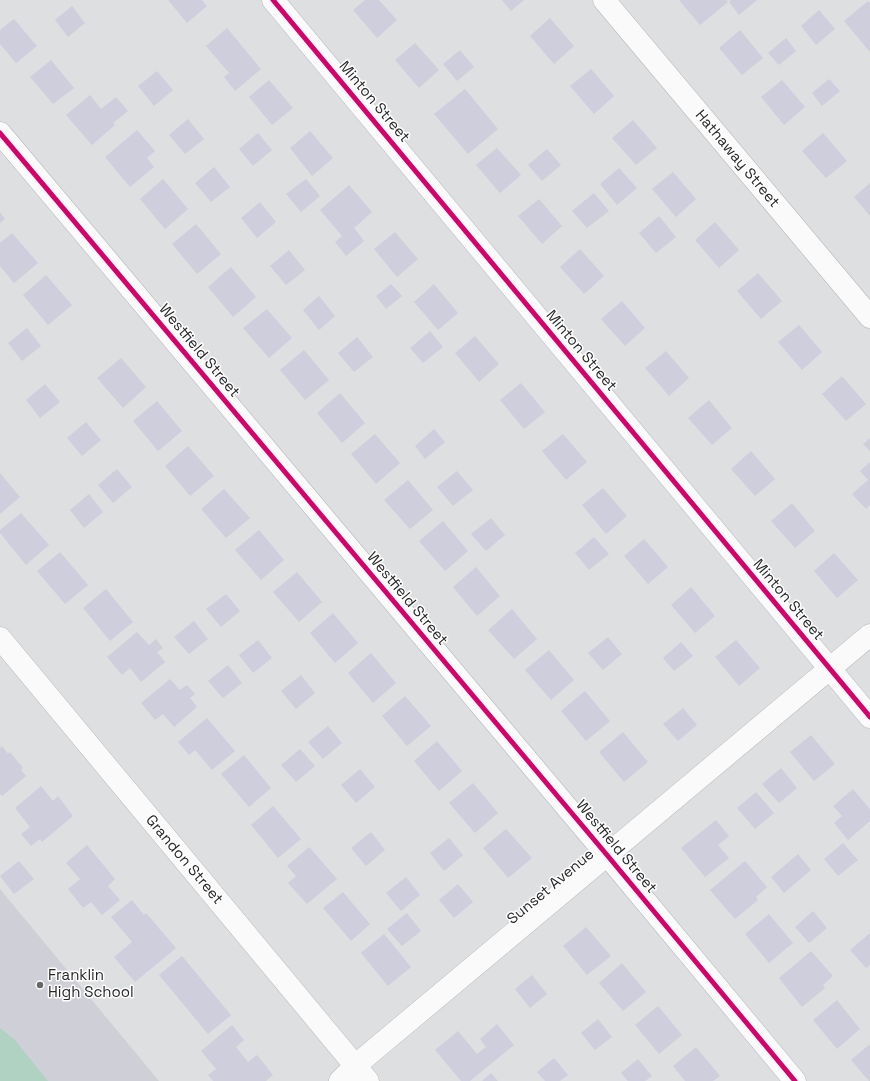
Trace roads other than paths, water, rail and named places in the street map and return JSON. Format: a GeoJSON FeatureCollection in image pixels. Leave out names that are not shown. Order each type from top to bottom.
{"type":"FeatureCollection","features":[{"type":"Feature","properties":{"kind":"street","name":"Minton Street"},"geometry":{"type":"LineString","coordinates":[[273,0],[870,717]]}},
{"type":"Feature","properties":{"kind":"street","name":"Hathaway Street"},"geometry":{"type":"LineString","coordinates":[[604,0],[870,317]]}},
{"type":"Feature","properties":{"kind":"street","name":"Westfield Street"},"geometry":{"type":"LineString","coordinates":[[0,133],[795,1081]]}},
{"type":"Feature","properties":{"kind":"street","name":"Sunset Avenue"},"geometry":{"type":"LineString","coordinates":[[340,1081],[362,1073],[607,855],[870,636]]}},
{"type":"Feature","properties":{"kind":"street","name":"Grandon Street"},"geometry":{"type":"LineString","coordinates":[[0,638],[362,1073]]}},
{"type":"Feature","properties":{"kind":"place","name":"Franklin High School"},"geometry":{"type":"Point","coordinates":[40,985]}}]}
